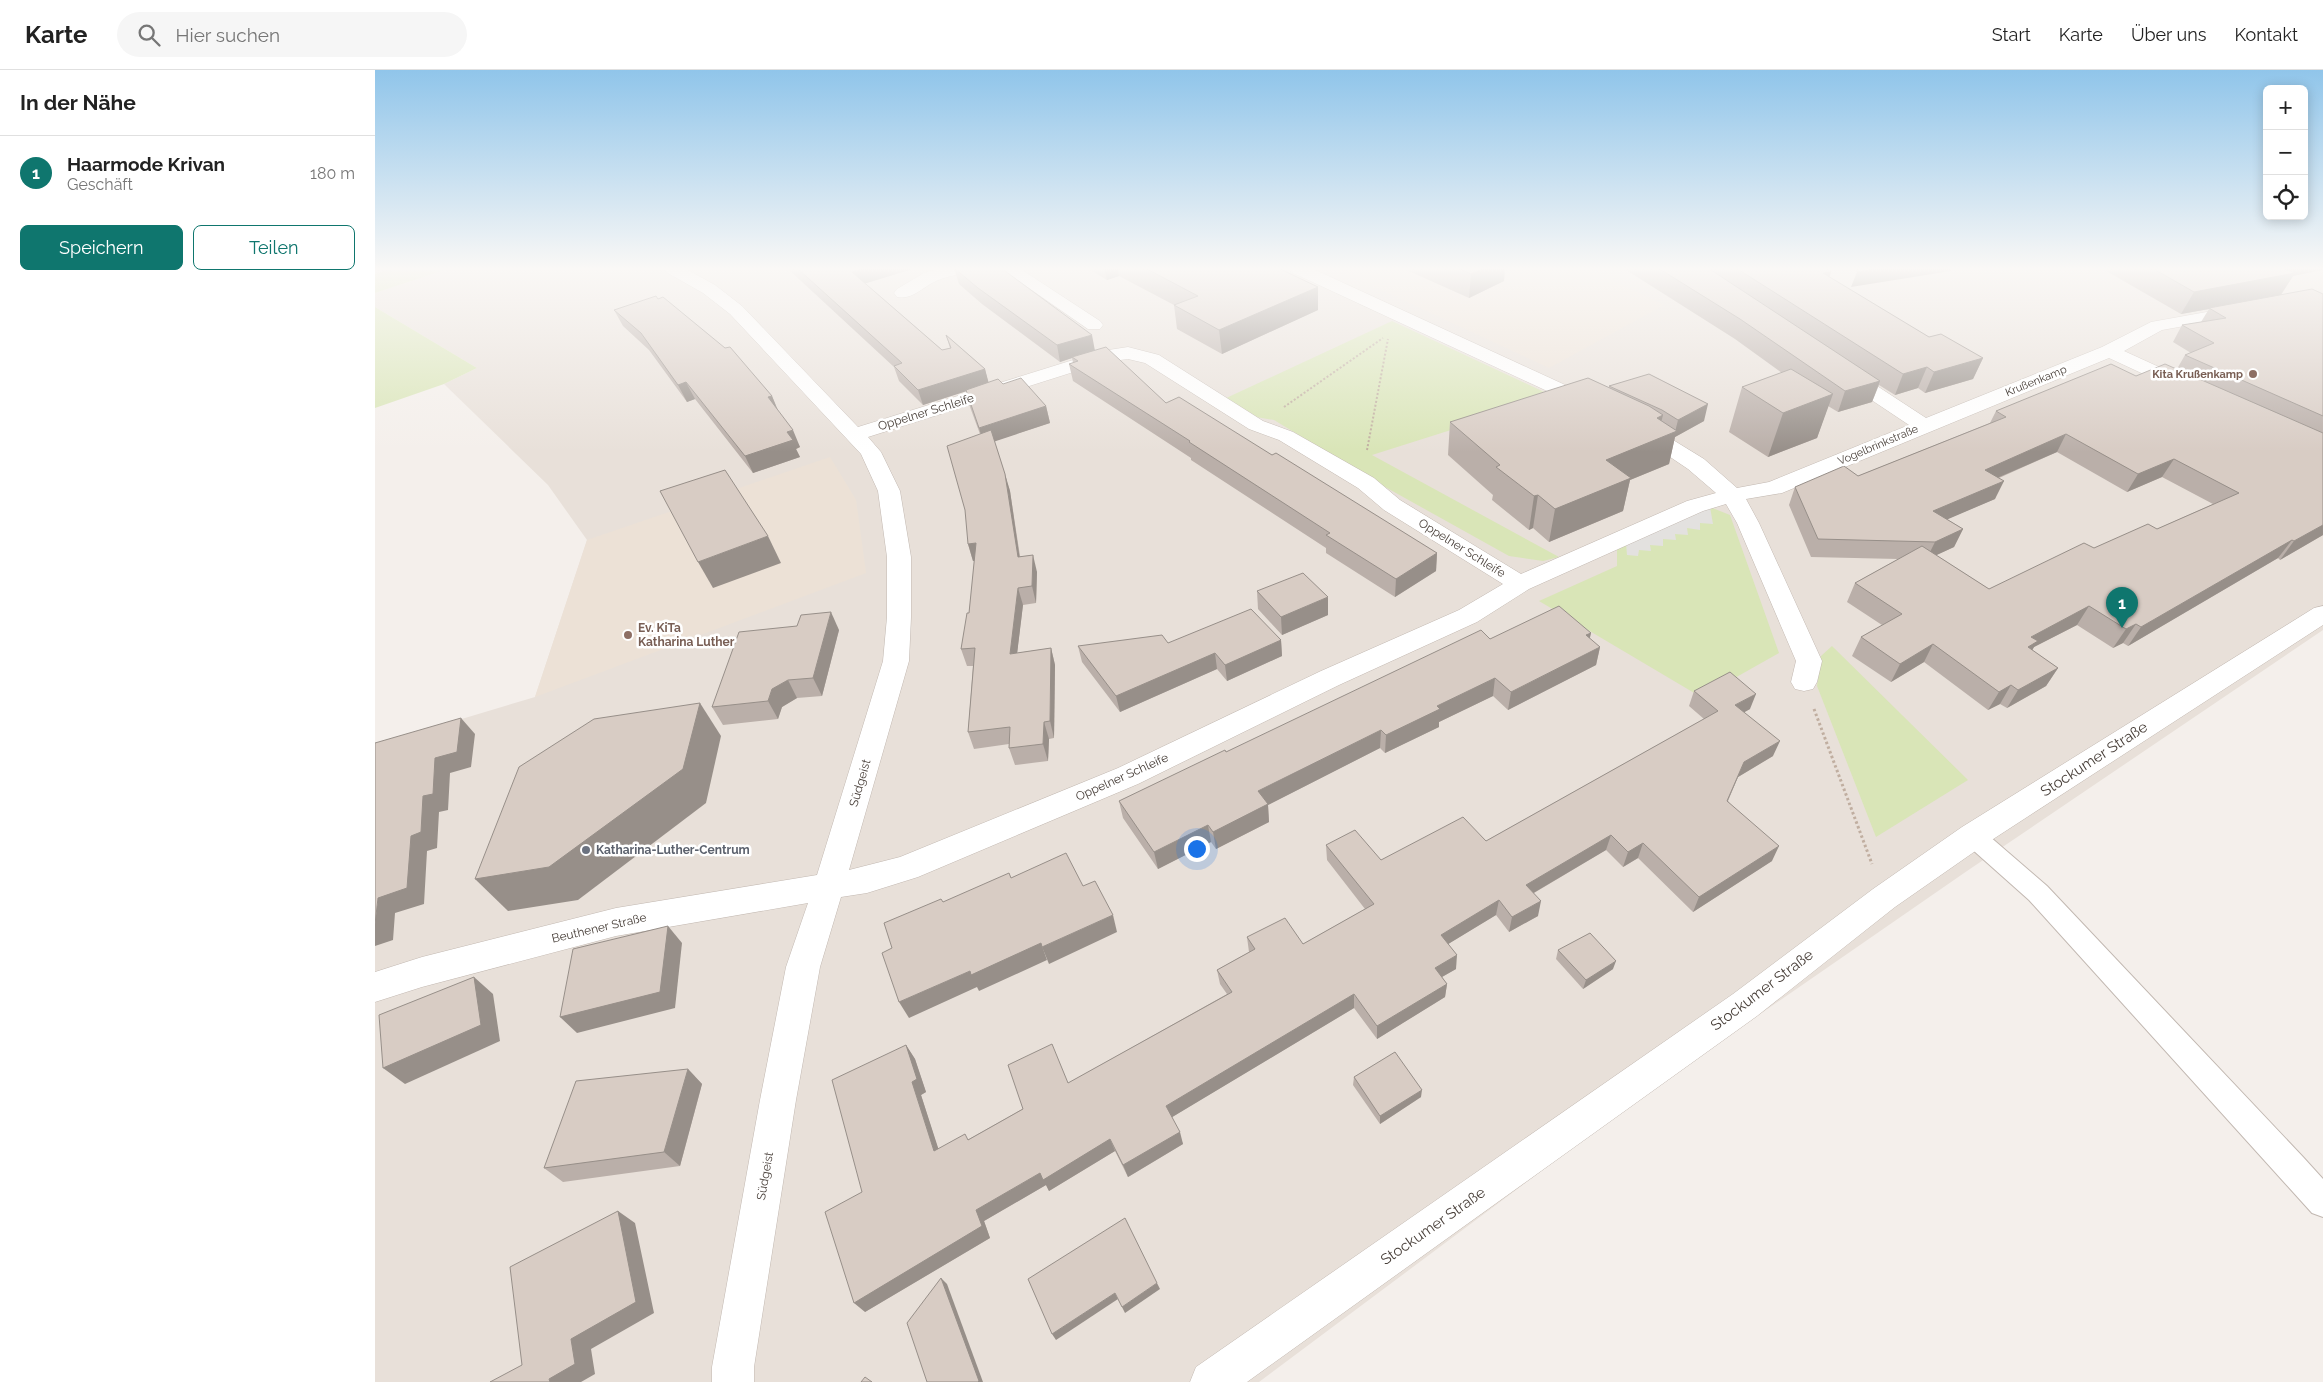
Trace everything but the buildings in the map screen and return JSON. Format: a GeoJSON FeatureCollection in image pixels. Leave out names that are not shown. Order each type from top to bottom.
{"type":"FeatureCollection","features":[{"type":"Feature","properties":{"kind":"street","name":"Südgeist"},"geometry":{"type":"LineString","coordinates":[[733,1382],[733,1367],[778,1100],[803,967],[855,804],[896,661],[899,617],[899,557],[889,491],[870,452],[755,329]]}},
{"type":"Feature","properties":{"kind":"street"},"geometry":{"type":"LineString","coordinates":[[1429,329],[1650,433],[1696,464],[1732,495],[1748,523],[1809,661],[1804,682]]}},
{"type":"Feature","properties":{"kind":"street","name":"Krußenkamp"},"geometry":{"type":"LineString","coordinates":[[1924,426],[2109,352],[2151,329]]}},
{"type":"Feature","properties":{"kind":"street"},"geometry":{"type":"LineString","coordinates":[[2109,352],[2198,392]]}},
{"type":"Feature","properties":{"kind":"street","name":"Oppelner Schleife"},"geometry":{"type":"LineString","coordinates":[[828,887],[867,880],[907,868],[1128,776],[1330,678],[1469,616],[1520,584],[1392,505],[1366,483],[1286,436],[1256,425],[1152,359],[1128,353],[1102,357],[854,435]]}},
{"type":"Feature","properties":{"kind":"street","name":"Vogelbrinkstraße"},"geometry":{"type":"LineString","coordinates":[[1832,365],[1924,426]]}},
{"type":"Feature","properties":{"kind":"street","name":"Vogelbrinkstraße"},"geometry":{"type":"LineString","coordinates":[[1520,584],[1695,506],[1732,495],[1774,488],[1924,426]]}},
{"type":"Feature","properties":{"kind":"street","name":"Stockumer Straße"},"geometry":{"type":"LineString","coordinates":[[1211,1382],[1745,1005],[1884,898],[1973,836],[2323,614]]}},
{"type":"Feature","properties":{"kind":"street","name":"Beuthener Straße"},"geometry":{"type":"LineString","coordinates":[[375,987],[422,972],[616,922],[828,887]]}},
{"type":"Feature","properties":{"kind":"lane"},"geometry":{"type":"LineString","coordinates":[[1973,836],[2038,893],[2287,1159],[2323,1202]]}},
{"type":"Feature","properties":{"kind":"path"},"geometry":{"type":"LineString","coordinates":[[1256,425],[1390,333],[1368,444],[1365,470],[1366,483]]}},
{"type":"Feature","properties":{"kind":"path"},"geometry":{"type":"LineString","coordinates":[[1804,682],[1884,898]]}},
{"type":"Feature","properties":{"kind":"shaded area"},"geometry":{"type":"Polygon","coordinates":[[[412,329],[2323,329],[2323,630],[1967,871],[1646,1093],[1259,1382],[375,1382],[375,745],[535,697],[587,540],[548,485],[444,384],[477,368],[412,329]]]}},
{"type":"Feature","properties":{"kind":"shaded area"},"geometry":{"type":"Polygon","coordinates":[[[1466,329],[1620,329],[1549,368],[1466,329]]]}},
{"type":"Feature","properties":{"kind":"shaded area","name":"Ev. KiTa Katharina Luther"},"geometry":{"type":"Polygon","coordinates":[[[830,457],[856,500],[866,573],[535,697],[587,540],[830,457]]]}},
{"type":"Feature","properties":{"kind":"shaded area"},"geometry":{"type":"Polygon","coordinates":[[[1710,507],[1713,524],[1700,523],[1700,530],[1687,528],[1688,535],[1675,534],[1676,540],[1663,539],[1663,546],[1650,545],[1651,551],[1639,550],[1638,556],[1627,555],[1626,543],[1710,507]]]}},
{"type":"Feature","properties":{"kind":"green space"},"geometry":{"type":"Polygon","coordinates":[[[375,329],[412,329],[477,368],[444,384],[375,408],[375,329]]]}},
{"type":"Feature","properties":{"kind":"green space"},"geometry":{"type":"Polygon","coordinates":[[[1374,329],[1410,329],[1555,397],[1372,455],[1559,557],[1543,561],[1509,556],[1378,483],[1274,420],[1256,417],[1224,399],[1374,329]]]}},
{"type":"Feature","properties":{"kind":"green space"},"geometry":{"type":"Polygon","coordinates":[[[1710,507],[1730,515],[1779,653],[1701,697],[1539,601],[1617,566],[1617,548],[1626,543],[1638,556],[1638,550],[1699,523],[1710,507]]]}},
{"type":"Feature","properties":{"kind":"green space"},"geometry":{"type":"Polygon","coordinates":[[[1832,646],[1968,780],[1876,837],[1817,686],[1821,656],[1832,646]]]}},
{"type":"Feature","properties":{"kind":"place","name":"Kita Krußenkamp"},"geometry":{"type":"Point","coordinates":[2253,374]}},
{"type":"Feature","properties":{"kind":"place","name":"Haarmode Krivan"},"geometry":{"type":"Point","coordinates":[2122,628]}},
{"type":"Feature","properties":{"kind":"place","name":"Ev. KiTa Katharina Luther"},"geometry":{"type":"Point","coordinates":[628,635]}},
{"type":"Feature","properties":{"kind":"place","name":"Katharina-Luther-Centrum"},"geometry":{"type":"Point","coordinates":[586,850]}}]}
